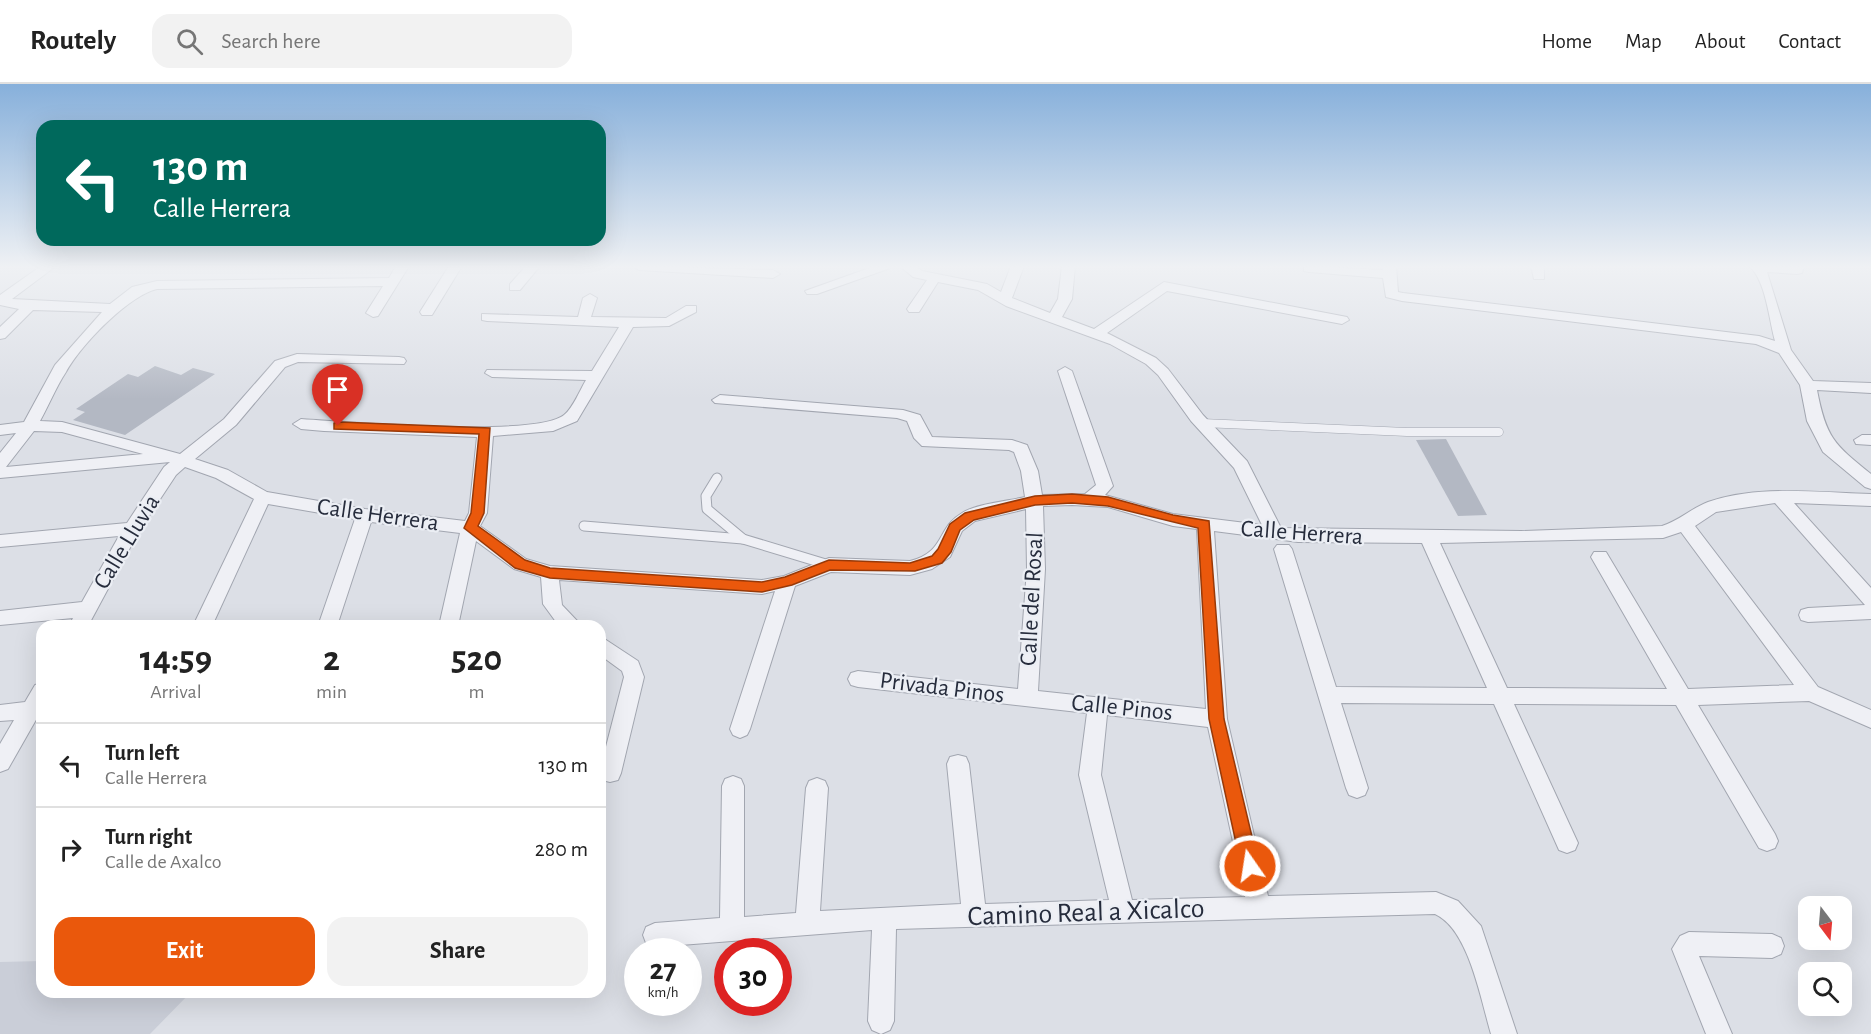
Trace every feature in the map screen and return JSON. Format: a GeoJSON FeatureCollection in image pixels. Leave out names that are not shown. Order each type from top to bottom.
{"type":"FeatureCollection","features":[{"type":"Feature","properties":{"kind":"street"},"geometry":{"type":"LineString","coordinates":[[0,335],[26,310]]}},
{"type":"Feature","properties":{"kind":"street"},"geometry":{"type":"LineString","coordinates":[[0,465],[30,426],[60,368],[110,310]]}},
{"type":"Feature","properties":{"kind":"street"},"geometry":{"type":"LineString","coordinates":[[583,322],[586,310]]}},
{"type":"Feature","properties":{"kind":"street"},"geometry":{"type":"LineString","coordinates":[[487,317],[583,322],[669,322],[689,310]]}},
{"type":"Feature","properties":{"kind":"street"},"geometry":{"type":"LineString","coordinates":[[1033,310],[1097,333],[1151,361],[1163,372],[1202,423],[1241,465],[1279,542],[1330,695],[1357,788]]}},
{"type":"Feature","properties":{"kind":"street"},"geometry":{"type":"LineString","coordinates":[[1054,318],[1058,310]]}},
{"type":"Feature","properties":{"kind":"street"},"geometry":{"type":"LineString","coordinates":[[1097,333],[1132,310]]}},
{"type":"Feature","properties":{"kind":"street"},"geometry":{"type":"LineString","coordinates":[[1291,310],[1342,320]]}},
{"type":"Feature","properties":{"kind":"street"},"geometry":{"type":"LineString","coordinates":[[1513,310],[1760,340],[1784,350]]}},
{"type":"Feature","properties":{"kind":"street"},"geometry":{"type":"LineString","coordinates":[[1774,310],[1784,350],[1808,385],[1815,421],[1829,448],[1871,483]]}},
{"type":"Feature","properties":{"kind":"street"},"geometry":{"type":"LineString","coordinates":[[301,424],[486,431],[546,428],[566,423],[572,418],[628,323]]}},
{"type":"Feature","properties":{"kind":"street","name":"Calle Lluvia"},"geometry":{"type":"LineString","coordinates":[[82,617],[132,529],[176,459],[230,422],[280,364],[287,359],[399,362]]}},
{"type":"Feature","properties":{"kind":"street"},"geometry":{"type":"LineString","coordinates":[[1065,371],[1105,486],[1089,500]]}},
{"type":"Feature","properties":{"kind":"street"},"geometry":{"type":"LineString","coordinates":[[492,372],[597,376]]}},
{"type":"Feature","properties":{"kind":"street"},"geometry":{"type":"LineString","coordinates":[[1808,385],[1871,388]]}},
{"type":"Feature","properties":{"kind":"street","name":"Calle del Rosal"},"geometry":{"type":"LineString","coordinates":[[720,400],[898,413],[914,418],[922,438],[936,444],[1012,445],[1023,453],[1035,501],[1036,530],[1026,698]]}},
{"type":"Feature","properties":{"kind":"street","name":"Calle Herrera"},"geometry":{"type":"LineString","coordinates":[[0,430],[30,426],[62,427],[222,474],[263,497],[365,515],[470,528],[520,564],[550,573],[762,587],[787,582],[829,565],[910,568],[926,564],[944,552],[955,528],[969,516],[1035,501],[1108,501],[1173,520],[1279,542],[1663,532],[1685,525],[1711,507],[1744,500],[1779,497],[1871,500]]}},
{"type":"Feature","properties":{"kind":"street"},"geometry":{"type":"LineString","coordinates":[[449,620],[470,528],[478,513],[486,431]]}},
{"type":"Feature","properties":{"kind":"street","name":"Calle Herrera"},"geometry":{"type":"LineString","coordinates":[[0,473],[176,459]]}},
{"type":"Feature","properties":{"kind":"street"},"geometry":{"type":"LineString","coordinates":[[205,620],[263,497]]}},
{"type":"Feature","properties":{"kind":"street"},"geometry":{"type":"LineString","coordinates":[[1779,497],[1871,600]]}},
{"type":"Feature","properties":{"kind":"street"},"geometry":{"type":"LineString","coordinates":[[329,620],[365,515]]}},
{"type":"Feature","properties":{"kind":"street"},"geometry":{"type":"LineString","coordinates":[[1205,525],[1217,719],[1260,908]]}},
{"type":"Feature","properties":{"kind":"street"},"geometry":{"type":"LineString","coordinates":[[1685,525],[1811,693]]}},
{"type":"Feature","properties":{"kind":"street"},"geometry":{"type":"LineString","coordinates":[[0,541],[132,529]]}},
{"type":"Feature","properties":{"kind":"street"},"geometry":{"type":"LineString","coordinates":[[1429,538],[1567,843]]}},
{"type":"Feature","properties":{"kind":"street"},"geometry":{"type":"LineString","coordinates":[[1599,557],[1767,841]]}},
{"type":"Feature","properties":{"kind":"street"},"geometry":{"type":"LineString","coordinates":[[550,573],[550,600],[555,613],[565,620]]}},
{"type":"Feature","properties":{"kind":"street"},"geometry":{"type":"LineString","coordinates":[[740,729],[787,582]]}},
{"type":"Feature","properties":{"kind":"street"},"geometry":{"type":"LineString","coordinates":[[1808,615],[1871,612]]}},
{"type":"Feature","properties":{"kind":"street"},"geometry":{"type":"LineString","coordinates":[[0,618],[82,617]]}},
{"type":"Feature","properties":{"kind":"street"},"geometry":{"type":"LineString","coordinates":[[606,648],[631,668],[634,677],[610,773]]}},
{"type":"Feature","properties":{"kind":"street","name":"Privada Pinos"},"geometry":{"type":"LineString","coordinates":[[858,679],[1026,698]]}},
{"type":"Feature","properties":{"kind":"street"},"geometry":{"type":"LineString","coordinates":[[1330,695],[1682,697],[1811,693],[1871,719]]}},
{"type":"Feature","properties":{"kind":"street","name":"Calle Pinos"},"geometry":{"type":"LineString","coordinates":[[1026,698],[1217,719]]}},
{"type":"Feature","properties":{"kind":"street"},"geometry":{"type":"LineString","coordinates":[[1098,705],[1090,775],[1123,911]]}},
{"type":"Feature","properties":{"kind":"street"},"geometry":{"type":"LineString","coordinates":[[0,713],[36,709]]}},
{"type":"Feature","properties":{"kind":"street"},"geometry":{"type":"LineString","coordinates":[[0,763],[36,710]]}},
{"type":"Feature","properties":{"kind":"street"},"geometry":{"type":"LineString","coordinates":[[958,764],[974,916]]}},
{"type":"Feature","properties":{"kind":"street"},"geometry":{"type":"LineString","coordinates":[[732,928],[733,786]]}},
{"type":"Feature","properties":{"kind":"street"},"geometry":{"type":"LineString","coordinates":[[807,922],[817,788]]}},
{"type":"Feature","properties":{"kind":"street","name":"Camino Real a Xicalco"},"geometry":{"type":"LineString","coordinates":[[655,935],[884,918],[1436,903],[1450,909],[1472,934],[1504,1034]]}},
{"type":"Feature","properties":{"kind":"street"},"geometry":{"type":"LineString","coordinates":[[881,1021],[884,918]]}},
{"type":"Feature","properties":{"kind":"street"},"geometry":{"type":"LineString","coordinates":[[1719,1034],[1684,949],[1689,945],[1772,946]]}},
{"type":"Feature","properties":{"kind":"lane"},"geometry":{"type":"LineString","coordinates":[[1202,423],[1407,432],[1499,432]]}},
{"type":"Feature","properties":{"kind":"lane"},"geometry":{"type":"LineString","coordinates":[[717,478],[705,495],[707,509],[743,539]]}},
{"type":"Feature","properties":{"kind":"lane"},"geometry":{"type":"LineString","coordinates":[[584,526],[743,539],[829,565]]}},
{"type":"Feature","properties":{"kind":"shaded area"},"geometry":{"type":"Polygon","coordinates":[[[36,961],[36,998],[185,998],[150,1034],[0,1034],[0,962],[36,961]]]}},
{"type":"Feature","properties":{"kind":"building"},"geometry":{"type":"Polygon","coordinates":[[[155,366],[181,375],[193,368],[215,374],[125,435],[73,420],[85,412],[76,409],[128,374],[138,377],[155,366]]]}},
{"type":"Feature","properties":{"kind":"building"},"geometry":{"type":"Polygon","coordinates":[[[1446,439],[1487,515],[1458,516],[1416,440],[1446,439]]]}},
{"type":"Feature","properties":{"kind":"route"},"geometry":{"type":"LineString","coordinates":[[338,426],[486,431],[478,513],[470,528],[520,564],[550,573],[762,587],[787,582],[806,572],[829,565],[910,568],[937,559],[944,552],[955,528],[969,516],[1035,501],[1072,499],[1108,501],[1173,520],[1205,525],[1217,719],[1250,866]]}}]}
